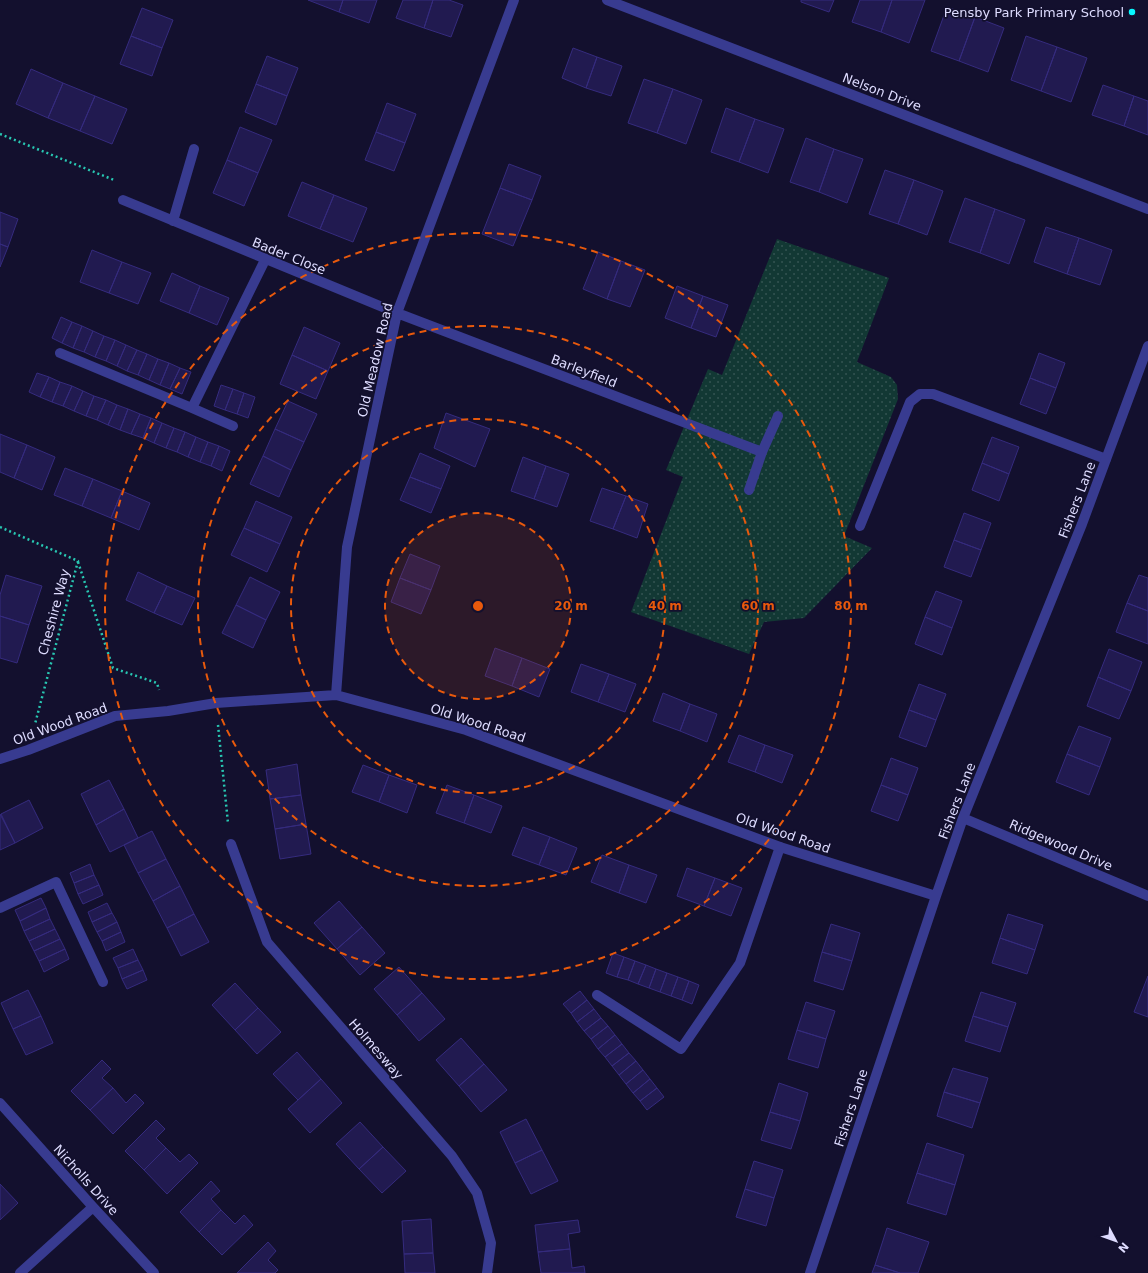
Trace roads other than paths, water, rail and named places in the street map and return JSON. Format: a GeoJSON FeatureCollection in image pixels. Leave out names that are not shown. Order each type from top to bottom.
{"type":"FeatureCollection","features":[{"type":"Feature","properties":{"kind":"street","name":"Old Meadow Road"},"geometry":{"type":"LineString","coordinates":[[336,695],[348,547],[397,313],[514,0]]}},
{"type":"Feature","properties":{"kind":"street","name":"Nelson Drive"},"geometry":{"type":"LineString","coordinates":[[607,0],[1148,209]]}},
{"type":"Feature","properties":{"kind":"street"},"geometry":{"type":"LineString","coordinates":[[173,221],[194,149]]}},
{"type":"Feature","properties":{"kind":"street","name":"Bader Close"},"geometry":{"type":"LineString","coordinates":[[123,200],[265,260],[397,313]]}},
{"type":"Feature","properties":{"kind":"street"},"geometry":{"type":"LineString","coordinates":[[192,408],[265,260]]}},
{"type":"Feature","properties":{"kind":"street","name":"Barleyfield"},"geometry":{"type":"LineString","coordinates":[[397,313],[762,452]]}},
{"type":"Feature","properties":{"kind":"street","name":"Fishers Lane"},"geometry":{"type":"LineString","coordinates":[[810,1273],[963,818],[1082,524],[1148,346]]}},
{"type":"Feature","properties":{"kind":"street"},"geometry":{"type":"LineString","coordinates":[[60,353],[233,426]]}},
{"type":"Feature","properties":{"kind":"street"},"geometry":{"type":"LineString","coordinates":[[860,526],[910,402],[920,394],[933,394],[1106,459]]}},
{"type":"Feature","properties":{"kind":"street"},"geometry":{"type":"LineString","coordinates":[[749,490],[762,452],[778,416]]}},
{"type":"Feature","properties":{"kind":"street","name":"Old Wood Road"},"geometry":{"type":"LineString","coordinates":[[0,759],[28,750],[116,716],[168,711],[216,703],[336,695],[466,730],[780,847],[936,896]]}},
{"type":"Feature","properties":{"kind":"street","name":"Ridgewood Drive"},"geometry":{"type":"LineString","coordinates":[[963,818],[1148,896]]}},
{"type":"Feature","properties":{"kind":"street","name":"Holmesway"},"geometry":{"type":"LineString","coordinates":[[230,844],[267,942],[452,1156],[477,1193],[491,1243],[487,1273]]}},
{"type":"Feature","properties":{"kind":"street"},"geometry":{"type":"LineString","coordinates":[[597,995],[681,1049],[740,963],[780,847]]}},
{"type":"Feature","properties":{"kind":"street"},"geometry":{"type":"LineString","coordinates":[[0,908],[56,882],[103,982]]}},
{"type":"Feature","properties":{"kind":"street","name":"Nicholls Drive"},"geometry":{"type":"LineString","coordinates":[[0,1103],[154,1273]]}},
{"type":"Feature","properties":{"kind":"street"},"geometry":{"type":"LineString","coordinates":[[20,1273],[93,1207]]}},
{"type":"Feature","properties":{"kind":"place","name":"Pensby Park Primary School"},"geometry":{"type":"Point","coordinates":[1132,12]}}]}
